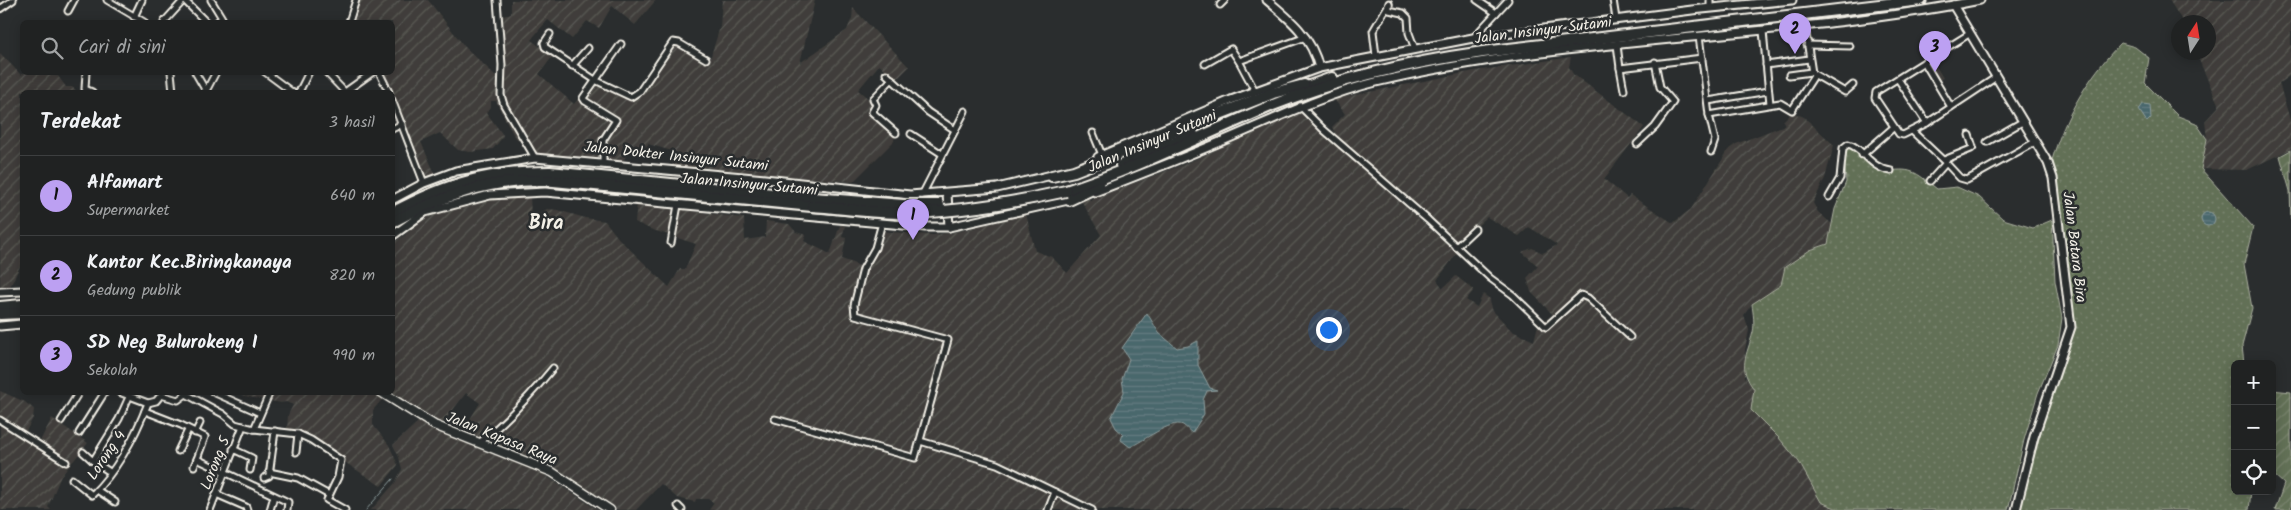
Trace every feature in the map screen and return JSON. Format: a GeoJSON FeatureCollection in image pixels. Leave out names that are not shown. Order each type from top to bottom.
{"type":"FeatureCollection","features":[{"type":"Feature","properties":{"kind":"highway","name":"Jalan Insinyur Sutami"},"geometry":{"type":"LineString","coordinates":[[1067,192],[1106,171],[1316,82],[1387,63],[1450,50],[1873,0]]}},
{"type":"Feature","properties":{"kind":"highway","name":"Jalan Insinyur Sutami"},"geometry":{"type":"LineString","coordinates":[[395,221],[455,193],[514,180],[552,181],[813,202],[903,205],[942,205],[1067,192],[1170,152],[1283,102],[1329,86],[1417,63],[1483,52],[1921,0]]}},
{"type":"Feature","properties":{"kind":"highway"},"geometry":{"type":"LineString","coordinates":[[1052,176],[1074,172],[1273,93],[1316,82]]}},
{"type":"Feature","properties":{"kind":"highway","name":"Jalan Insinyur Sutami"},"geometry":{"type":"LineString","coordinates":[[395,213],[451,185],[514,172],[560,172],[813,202]]}},
{"type":"Feature","properties":{"kind":"highway"},"geometry":{"type":"LineString","coordinates":[[395,228],[425,212]]}},
{"type":"Feature","properties":{"kind":"highway"},"geometry":{"type":"LineString","coordinates":[[0,306],[20,305]]}},
{"type":"Feature","properties":{"kind":"highway"},"geometry":{"type":"LineString","coordinates":[[0,314],[20,313]]}},
{"type":"Feature","properties":{"kind":"main road","name":"Jalan Kapasa Raya"},"geometry":{"type":"LineString","coordinates":[[385,395],[434,425],[552,472],[610,510]]}},
{"type":"Feature","properties":{"kind":"street"},"geometry":{"type":"LineString","coordinates":[[0,9],[13,0]]}},
{"type":"Feature","properties":{"kind":"street"},"geometry":{"type":"LineString","coordinates":[[68,11],[74,0]]}},
{"type":"Feature","properties":{"kind":"street"},"geometry":{"type":"LineString","coordinates":[[107,0],[140,20]]}},
{"type":"Feature","properties":{"kind":"street"},"geometry":{"type":"LineString","coordinates":[[134,17],[142,0]]}},
{"type":"Feature","properties":{"kind":"street"},"geometry":{"type":"LineString","coordinates":[[166,20],[184,0],[204,20]]}},
{"type":"Feature","properties":{"kind":"street"},"geometry":{"type":"LineString","coordinates":[[211,0],[222,18],[220,20]]}},
{"type":"Feature","properties":{"kind":"street"},"geometry":{"type":"LineString","coordinates":[[350,20],[356,0]]}},
{"type":"Feature","properties":{"kind":"street"},"geometry":{"type":"LineString","coordinates":[[497,0],[502,65],[501,95],[504,105],[535,158]]}},
{"type":"Feature","properties":{"kind":"street"},"geometry":{"type":"LineString","coordinates":[[1220,5],[1225,0]]}},
{"type":"Feature","properties":{"kind":"street"},"geometry":{"type":"LineString","coordinates":[[1267,0],[1306,37],[1313,48],[1319,68]]}},
{"type":"Feature","properties":{"kind":"street"},"geometry":{"type":"LineString","coordinates":[[1477,0],[1496,13]]}},
{"type":"Feature","properties":{"kind":"street"},"geometry":{"type":"LineString","coordinates":[[1473,38],[1508,0]]}},
{"type":"Feature","properties":{"kind":"street"},"geometry":{"type":"LineString","coordinates":[[1613,0],[1616,19]]}},
{"type":"Feature","properties":{"kind":"street","name":"Jalan Dokter Insinyur Sutami"},"geometry":{"type":"LineString","coordinates":[[395,198],[424,183],[456,171],[535,158],[766,178],[892,194],[922,195],[998,188],[1052,176],[1255,91],[1319,68],[1473,38],[1710,4],[1792,0]]}},
{"type":"Feature","properties":{"kind":"street"},"geometry":{"type":"LineString","coordinates":[[395,234],[425,212],[490,195],[516,192],[544,192],[882,223],[949,226],[1067,192],[1206,148],[1300,106],[1359,87],[1458,65],[1699,36],[1805,27],[1891,16],[1980,0]]}},
{"type":"Feature","properties":{"kind":"street"},"geometry":{"type":"LineString","coordinates":[[1376,56],[1373,31],[1389,3],[1389,10],[1403,13],[1408,18],[1409,33],[1415,49]]}},
{"type":"Feature","properties":{"kind":"street","name":"Jalan Batara Bira"},"geometry":{"type":"LineString","coordinates":[[1953,5],[2048,164],[2053,178],[2071,327],[2034,437],[2016,510]]}},
{"type":"Feature","properties":{"kind":"street"},"geometry":{"type":"LineString","coordinates":[[1709,115],[1780,103],[1790,110],[1794,109],[1812,74],[1806,44],[1805,27]]}},
{"type":"Feature","properties":{"kind":"street"},"geometry":{"type":"LineString","coordinates":[[1763,31],[1770,104]]}},
{"type":"Feature","properties":{"kind":"street"},"geometry":{"type":"LineString","coordinates":[[550,34],[544,47],[594,80],[625,95],[634,96],[640,91],[673,42],[679,43],[706,59]]}},
{"type":"Feature","properties":{"kind":"street"},"geometry":{"type":"LineString","coordinates":[[1969,34],[1876,92],[1874,96],[1894,127],[1902,135],[1927,123],[1995,78]]}},
{"type":"Feature","properties":{"kind":"street"},"geometry":{"type":"LineString","coordinates":[[1699,36],[1709,115],[1715,140],[1711,152]]}},
{"type":"Feature","properties":{"kind":"street"},"geometry":{"type":"LineString","coordinates":[[1239,61],[1306,37]]}},
{"type":"Feature","properties":{"kind":"street"},"geometry":{"type":"LineString","coordinates":[[603,163],[603,140],[616,120],[583,100],[594,80],[621,44]]}},
{"type":"Feature","properties":{"kind":"street"},"geometry":{"type":"LineString","coordinates":[[1806,44],[1850,46]]}},
{"type":"Feature","properties":{"kind":"street"},"geometry":{"type":"LineString","coordinates":[[1617,45],[1624,90]]}},
{"type":"Feature","properties":{"kind":"street"},"geometry":{"type":"LineString","coordinates":[[572,66],[588,48]]}},
{"type":"Feature","properties":{"kind":"street"},"geometry":{"type":"LineString","coordinates":[[1206,64],[1231,49],[1255,91]]}},
{"type":"Feature","properties":{"kind":"street"},"geometry":{"type":"LineString","coordinates":[[1620,68],[1654,62],[1702,58]]}},
{"type":"Feature","properties":{"kind":"street"},"geometry":{"type":"LineString","coordinates":[[1766,65],[1809,59]]}},
{"type":"Feature","properties":{"kind":"street"},"geometry":{"type":"LineString","coordinates":[[1638,144],[1655,127],[1673,102],[1660,87],[1654,62]]}},
{"type":"Feature","properties":{"kind":"street"},"geometry":{"type":"LineString","coordinates":[[1924,62],[1951,108]]}},
{"type":"Feature","properties":{"kind":"street"},"geometry":{"type":"LineString","coordinates":[[886,74],[928,112],[955,130]]}},
{"type":"Feature","properties":{"kind":"street"},"geometry":{"type":"LineString","coordinates":[[1789,75],[1812,74],[1845,92],[1853,85]]}},
{"type":"Feature","properties":{"kind":"street"},"geometry":{"type":"LineString","coordinates":[[86,75],[85,87],[88,90]]}},
{"type":"Feature","properties":{"kind":"street"},"geometry":{"type":"LineString","coordinates":[[171,75],[174,90]]}},
{"type":"Feature","properties":{"kind":"street"},"geometry":{"type":"LineString","coordinates":[[197,75],[205,90]]}},
{"type":"Feature","properties":{"kind":"street"},"geometry":{"type":"LineString","coordinates":[[207,90],[214,75]]}},
{"type":"Feature","properties":{"kind":"street"},"geometry":{"type":"LineString","coordinates":[[269,75],[289,90]]}},
{"type":"Feature","properties":{"kind":"street"},"geometry":{"type":"LineString","coordinates":[[300,90],[308,75]]}},
{"type":"Feature","properties":{"kind":"street"},"geometry":{"type":"LineString","coordinates":[[329,75],[343,90]]}},
{"type":"Feature","properties":{"kind":"street"},"geometry":{"type":"LineString","coordinates":[[348,90],[369,75]]}},
{"type":"Feature","properties":{"kind":"street"},"geometry":{"type":"LineString","coordinates":[[380,75],[389,90]]}},
{"type":"Feature","properties":{"kind":"street"},"geometry":{"type":"LineString","coordinates":[[892,79],[873,99],[876,105],[872,112],[896,133]]}},
{"type":"Feature","properties":{"kind":"street"},"geometry":{"type":"LineString","coordinates":[[1898,79],[1927,123]]}},
{"type":"Feature","properties":{"kind":"street"},"geometry":{"type":"LineString","coordinates":[[1708,101],[1768,91]]}},
{"type":"Feature","properties":{"kind":"street"},"geometry":{"type":"LineString","coordinates":[[1300,106],[1324,130],[1428,220],[1490,278],[1513,295],[1546,327],[1581,295],[1588,298],[1630,337]]}},
{"type":"Feature","properties":{"kind":"street"},"geometry":{"type":"LineString","coordinates":[[395,107],[424,183]]}},
{"type":"Feature","properties":{"kind":"street"},"geometry":{"type":"LineString","coordinates":[[922,195],[965,112]]}},
{"type":"Feature","properties":{"kind":"street"},"geometry":{"type":"LineString","coordinates":[[1987,142],[2022,122]]}},
{"type":"Feature","properties":{"kind":"street"},"geometry":{"type":"LineString","coordinates":[[395,128],[402,124]]}},
{"type":"Feature","properties":{"kind":"street"},"geometry":{"type":"LineString","coordinates":[[1862,155],[1894,127]]}},
{"type":"Feature","properties":{"kind":"street"},"geometry":{"type":"LineString","coordinates":[[1912,131],[1945,161],[1960,178],[1967,180],[2035,142]]}},
{"type":"Feature","properties":{"kind":"street"},"geometry":{"type":"LineString","coordinates":[[1093,133],[1102,155]]}},
{"type":"Feature","properties":{"kind":"street"},"geometry":{"type":"LineString","coordinates":[[911,134],[942,154]]}},
{"type":"Feature","properties":{"kind":"street"},"geometry":{"type":"LineString","coordinates":[[1930,181],[1945,161],[1971,149],[1969,135]]}},
{"type":"Feature","properties":{"kind":"street"},"geometry":{"type":"LineString","coordinates":[[1829,197],[1840,178],[1844,147],[1852,144],[1878,168],[1891,171]]}},
{"type":"Feature","properties":{"kind":"street"},"geometry":{"type":"LineString","coordinates":[[948,193],[949,226]]}},
{"type":"Feature","properties":{"kind":"street"},"geometry":{"type":"LineString","coordinates":[[671,243],[678,205]]}},
{"type":"Feature","properties":{"kind":"street"},"geometry":{"type":"LineString","coordinates":[[775,419],[914,458],[948,340],[855,315],[854,305],[863,269],[876,248],[882,223]]}},
{"type":"Feature","properties":{"kind":"street"},"geometry":{"type":"LineString","coordinates":[[1456,248],[1474,230]]}},
{"type":"Feature","properties":{"kind":"street"},"geometry":{"type":"LineString","coordinates":[[0,292],[20,291]]}},
{"type":"Feature","properties":{"kind":"street"},"geometry":{"type":"LineString","coordinates":[[0,326],[20,324]]}},
{"type":"Feature","properties":{"kind":"street"},"geometry":{"type":"LineString","coordinates":[[479,443],[500,426],[529,397],[553,368]]}},
{"type":"Feature","properties":{"kind":"street"},"geometry":{"type":"LineString","coordinates":[[62,421],[77,395]]}},
{"type":"Feature","properties":{"kind":"street"},"geometry":{"type":"LineString","coordinates":[[79,433],[103,395]]}},
{"type":"Feature","properties":{"kind":"street"},"geometry":{"type":"LineString","coordinates":[[125,395],[148,403],[156,401],[161,395],[178,400],[185,395]]}},
{"type":"Feature","properties":{"kind":"street"},"geometry":{"type":"LineString","coordinates":[[188,395],[243,426],[298,434],[311,440],[341,460],[340,472],[327,501],[331,507],[345,510]]}},
{"type":"Feature","properties":{"kind":"street"},"geometry":{"type":"LineString","coordinates":[[220,395],[260,413]]}},
{"type":"Feature","properties":{"kind":"street"},"geometry":{"type":"LineString","coordinates":[[254,429],[269,395]]}},
{"type":"Feature","properties":{"kind":"street"},"geometry":{"type":"LineString","coordinates":[[93,460],[119,419],[129,397]]}},
{"type":"Feature","properties":{"kind":"street","name":"Lorong 4"},"geometry":{"type":"LineString","coordinates":[[72,479],[94,496],[136,432],[148,403]]}},
{"type":"Feature","properties":{"kind":"street"},"geometry":{"type":"LineString","coordinates":[[144,412],[206,438],[194,466]]}},
{"type":"Feature","properties":{"kind":"street"},"geometry":{"type":"LineString","coordinates":[[0,420],[66,462]]}},
{"type":"Feature","properties":{"kind":"street"},"geometry":{"type":"LineString","coordinates":[[195,434],[200,423]]}},
{"type":"Feature","properties":{"kind":"street","name":"Lorong 5"},"geometry":{"type":"LineString","coordinates":[[212,509],[223,473],[243,426]]}},
{"type":"Feature","properties":{"kind":"street"},"geometry":{"type":"LineString","coordinates":[[178,451],[188,430]]}},
{"type":"Feature","properties":{"kind":"street"},"geometry":{"type":"LineString","coordinates":[[264,478],[268,478],[275,431]]}},
{"type":"Feature","properties":{"kind":"street"},"geometry":{"type":"LineString","coordinates":[[296,452],[298,434]]}},
{"type":"Feature","properties":{"kind":"street"},"geometry":{"type":"LineString","coordinates":[[920,441],[997,464],[1092,510]]}},
{"type":"Feature","properties":{"kind":"street"},"geometry":{"type":"LineString","coordinates":[[233,450],[252,458],[250,470]]}},
{"type":"Feature","properties":{"kind":"street"},"geometry":{"type":"LineString","coordinates":[[83,452],[110,472]]}},
{"type":"Feature","properties":{"kind":"street"},"geometry":{"type":"LineString","coordinates":[[197,458],[223,473],[288,502],[287,510]]}},
{"type":"Feature","properties":{"kind":"street"},"geometry":{"type":"LineString","coordinates":[[269,472],[298,478],[329,495]]}},
{"type":"Feature","properties":{"kind":"street"},"geometry":{"type":"LineString","coordinates":[[98,490],[115,502]]}},
{"type":"Feature","properties":{"kind":"street"},"geometry":{"type":"LineString","coordinates":[[1048,510],[1054,492]]}},
{"type":"Feature","properties":{"kind":"street"},"geometry":{"type":"LineString","coordinates":[[216,494],[246,507],[247,510]]}},
{"type":"Feature","properties":{"kind":"street"},"geometry":{"type":"LineString","coordinates":[[270,510],[274,496]]}},
{"type":"Feature","properties":{"kind":"shaded area"},"geometry":{"type":"Polygon","coordinates":[[[356,0],[428,0],[465,47],[497,77],[498,66],[505,61],[503,16],[511,14],[511,0],[656,0],[635,25],[612,6],[599,28],[587,21],[572,39],[548,20],[531,40],[553,56],[539,74],[574,104],[592,81],[627,97],[638,98],[676,43],[709,62],[720,27],[722,0],[815,0],[800,63],[847,30],[852,18],[853,8],[909,67],[897,79],[879,65],[858,90],[875,104],[869,112],[895,133],[894,141],[853,182],[715,170],[671,170],[675,155],[672,151],[648,144],[646,148],[631,146],[622,164],[591,158],[530,155],[524,145],[514,136],[496,101],[491,101],[491,107],[486,112],[503,135],[493,149],[470,152],[458,150],[440,133],[421,142],[436,176],[420,183],[395,114],[395,90],[384,90],[383,88],[386,81],[382,75],[395,75],[395,20],[348,20],[356,0]]]}},
{"type":"Feature","properties":{"kind":"shaded area"},"geometry":{"type":"Polygon","coordinates":[[[2169,0],[2291,0],[2291,75],[2279,83],[2291,123],[2291,149],[2247,170],[2201,169],[2207,139],[2205,121],[2219,106],[2199,60],[2216,60],[2216,15],[2179,15],[2169,0]]]}},
{"type":"Feature","properties":{"kind":"shaded area"},"geometry":{"type":"Polygon","coordinates":[[[0,53],[20,75],[58,76],[66,87],[72,87],[76,90],[20,90],[20,266],[10,287],[0,288],[0,53]]]}},
{"type":"Feature","properties":{"kind":"shaded area"},"geometry":{"type":"Polygon","coordinates":[[[1571,57],[1569,67],[1573,74],[1644,127],[1604,179],[1627,198],[1630,195],[1673,223],[1691,209],[1729,149],[1736,144],[1785,125],[1783,121],[1792,112],[1804,117],[1834,145],[1825,178],[1813,203],[1818,212],[1832,224],[1828,244],[1810,250],[1781,285],[1752,304],[1744,315],[1749,330],[1745,350],[1745,377],[1754,389],[1779,438],[1800,463],[1821,501],[1840,510],[709,510],[714,503],[708,499],[696,499],[695,502],[677,498],[661,484],[636,510],[616,510],[564,475],[512,450],[485,442],[462,432],[480,403],[466,393],[442,424],[389,395],[395,395],[395,242],[405,235],[414,225],[444,208],[497,197],[530,195],[531,218],[547,209],[605,221],[619,239],[669,287],[680,269],[685,269],[696,244],[635,222],[637,204],[744,218],[745,240],[765,237],[766,221],[789,224],[796,232],[806,235],[804,241],[830,254],[840,225],[845,226],[842,237],[846,238],[842,259],[860,266],[872,246],[878,231],[933,235],[960,231],[1026,214],[1035,251],[1052,257],[1067,273],[1101,235],[1082,202],[1088,198],[1090,200],[1185,164],[1303,110],[1332,136],[1336,135],[1332,127],[1345,114],[1334,99],[1474,71],[1571,57]],[[1401,203],[1457,253],[1437,280],[1443,288],[1456,276],[1474,290],[1466,300],[1477,307],[1483,294],[1490,299],[1491,309],[1512,331],[1534,341],[1538,325],[1553,315],[1531,292],[1527,278],[1538,266],[1522,252],[1532,248],[1543,253],[1557,245],[1529,227],[1519,236],[1487,217],[1457,245],[1401,203]]]}},
{"type":"Feature","properties":{"kind":"shaded area"},"geometry":{"type":"Polygon","coordinates":[[[1934,63],[1943,78],[1937,82],[1928,67],[1934,63]]]}},
{"type":"Feature","properties":{"kind":"shaded area"},"geometry":{"type":"Polygon","coordinates":[[[0,391],[25,402],[34,409],[33,418],[25,433],[40,441],[52,418],[88,443],[61,476],[48,507],[51,510],[0,510],[0,391]]]}},
{"type":"Feature","properties":{"kind":"shaded area"},"geometry":{"type":"Polygon","coordinates":[[[242,395],[386,395],[373,410],[373,425],[389,445],[398,465],[381,486],[311,440],[287,430],[288,415],[293,405],[286,402],[281,403],[242,395]]]}},
{"type":"Feature","properties":{"kind":"shaded area"},"geometry":{"type":"Polygon","coordinates":[[[419,421],[440,432],[540,472],[598,510],[371,510],[395,483],[402,469],[393,445],[419,421]]]}},
{"type":"Feature","properties":{"kind":"green space"},"geometry":{"type":"Polygon","coordinates":[[[2121,43],[2135,47],[2149,58],[2145,83],[2178,116],[2196,123],[2207,139],[2201,169],[2253,227],[2244,264],[2252,308],[2242,346],[2244,360],[2231,360],[2231,495],[2251,495],[2249,510],[2019,510],[2071,324],[2049,172],[2060,136],[2076,102],[2109,56],[2121,43]]]}},
{"type":"Feature","properties":{"kind":"green space"},"geometry":{"type":"Polygon","coordinates":[[[1852,146],[1883,172],[1907,170],[1917,174],[1937,189],[1957,187],[1979,197],[2003,219],[2033,228],[2052,220],[2055,281],[2062,318],[2058,345],[2038,393],[2024,440],[2008,510],[1840,510],[1821,502],[1799,462],[1779,438],[1751,410],[1754,389],[1746,374],[1745,361],[1754,329],[1752,304],[1781,285],[1785,267],[1810,250],[1828,244],[1835,209],[1846,182],[1844,151],[1852,146]]]}},
{"type":"Feature","properties":{"kind":"green space"},"geometry":{"type":"Polygon","coordinates":[[[2291,150],[2291,220],[2290,191],[2280,156],[2291,150]]]}},
{"type":"Feature","properties":{"kind":"green space"},"geometry":{"type":"Polygon","coordinates":[[[2276,390],[2291,392],[2291,510],[2275,510],[2284,484],[2276,477],[2276,390]]]}},
{"type":"Feature","properties":{"kind":"water"},"geometry":{"type":"Polygon","coordinates":[[[2143,104],[2150,105],[2151,118],[2147,122],[2139,110],[2143,104]]]}},
{"type":"Feature","properties":{"kind":"water"},"geometry":{"type":"Polygon","coordinates":[[[2205,212],[2211,212],[2215,219],[2211,226],[2205,226],[2201,222],[2201,216],[2205,212]]]}},
{"type":"Feature","properties":{"kind":"water"},"geometry":{"type":"Polygon","coordinates":[[[1147,313],[1159,333],[1177,348],[1188,346],[1198,341],[1198,365],[1210,388],[1217,390],[1207,391],[1203,400],[1204,414],[1192,433],[1183,425],[1171,425],[1130,447],[1121,440],[1123,434],[1116,428],[1111,418],[1124,392],[1122,379],[1129,359],[1122,348],[1147,313]]]}},
{"type":"Feature","properties":{"kind":"waterway"},"geometry":{"type":"LineString","coordinates":[[366,510],[393,479]]}},
{"type":"Feature","properties":{"kind":"place","name":"Kantor Kec.Biringkanaya"},"geometry":{"type":"Point","coordinates":[1795,54]}},
{"type":"Feature","properties":{"kind":"place","name":"SD Neg Bulurokeng I"},"geometry":{"type":"Point","coordinates":[1935,72]}},
{"type":"Feature","properties":{"kind":"place","name":"Alfamart"},"geometry":{"type":"Point","coordinates":[913,240]}},
{"type":"Feature","properties":{"kind":"district","name":"Bira"},"geometry":{"type":"Point","coordinates":[546,222]}}]}
